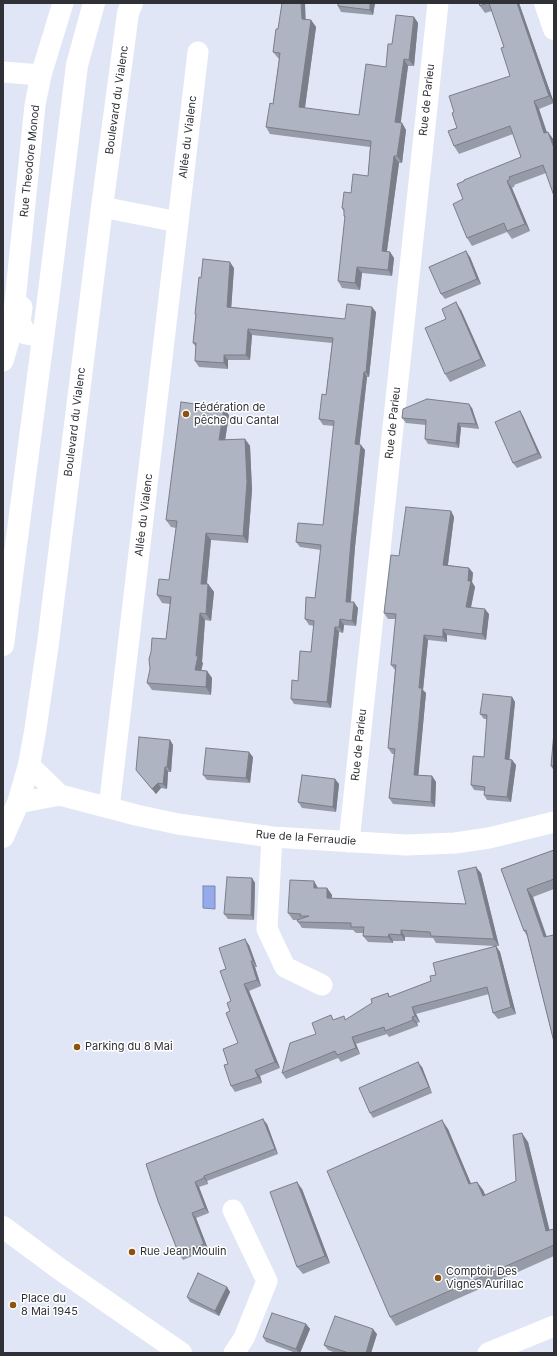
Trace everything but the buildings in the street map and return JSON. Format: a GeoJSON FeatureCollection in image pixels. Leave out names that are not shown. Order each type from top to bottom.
{"type":"FeatureCollection","features":[{"type":"Feature","properties":{"kind":"main road"},"geometry":{"type":"LineString","coordinates":[[3,645],[35,335],[77,65],[94,3]]}},
{"type":"Feature","properties":{"kind":"main road","name":"Boulevard du Vialenc"},"geometry":{"type":"LineString","coordinates":[[3,836],[18,803],[29,765],[48,643],[102,207],[128,13],[132,3]]}},
{"type":"Feature","properties":{"kind":"main road"},"geometry":{"type":"LineString","coordinates":[[545,3],[554,30]]}},
{"type":"Feature","properties":{"kind":"main road"},"geometry":{"type":"LineString","coordinates":[[3,1227],[181,1353]]}},
{"type":"Feature","properties":{"kind":"street","name":"Rue Theodore Monod"},"geometry":{"type":"LineString","coordinates":[[3,361],[12,331],[35,105],[41,75],[63,3]]}},
{"type":"Feature","properties":{"kind":"street","name":"Rue de Parieu"},"geometry":{"type":"LineString","coordinates":[[349,842],[438,3]]}},
{"type":"Feature","properties":{"kind":"street","name":"Allée du Vialenc"},"geometry":{"type":"LineString","coordinates":[[109,808],[198,52]]}},
{"type":"Feature","properties":{"kind":"street"},"geometry":{"type":"LineString","coordinates":[[3,72],[41,75]]}},
{"type":"Feature","properties":{"kind":"street"},"geometry":{"type":"LineString","coordinates":[[102,207],[178,222]]}},
{"type":"Feature","properties":{"kind":"street","name":"Rue Theodore Monod"},"geometry":{"type":"LineString","coordinates":[[20,247],[26,274],[20,322],[35,335]]}},
{"type":"Feature","properties":{"kind":"street","name":"Rue de la Ferraudie"},"geometry":{"type":"LineString","coordinates":[[29,765],[60,795]]}},
{"type":"Feature","properties":{"kind":"street","name":"Rue de la Ferraudie"},"geometry":{"type":"LineString","coordinates":[[18,803],[60,795],[178,824],[272,837],[406,845],[455,843],[489,838],[554,822]]}},
{"type":"Feature","properties":{"kind":"street"},"geometry":{"type":"LineString","coordinates":[[272,837],[267,930],[285,967],[322,985]]}},
{"type":"Feature","properties":{"kind":"street"},"geometry":{"type":"LineString","coordinates":[[233,1210],[267,1281],[244,1338],[234,1353]]}},
{"type":"Feature","properties":{"kind":"street"},"geometry":{"type":"LineString","coordinates":[[488,1353],[554,1326]]}},
{"type":"Feature","properties":{"kind":"water"},"geometry":{"type":"Polygon","coordinates":[[[203,886],[215,886],[215,909],[203,908],[203,886]]]}},
{"type":"Feature","properties":{"kind":"place","name":"Fédération de pêche du Cantal"},"geometry":{"type":"Point","coordinates":[186,414]}},
{"type":"Feature","properties":{"kind":"place","name":"Parking du 8 Mai"},"geometry":{"type":"Point","coordinates":[77,1047]}},
{"type":"Feature","properties":{"kind":"place","name":"Rue Jean Moulin"},"geometry":{"type":"Point","coordinates":[132,1252]}},
{"type":"Feature","properties":{"kind":"place","name":"Comptoir Des Vignes Aurillac"},"geometry":{"type":"Point","coordinates":[438,1278]}},
{"type":"Feature","properties":{"kind":"place","name":"Place du 8 Mai 1945"},"geometry":{"type":"Point","coordinates":[13,1305]}}]}
